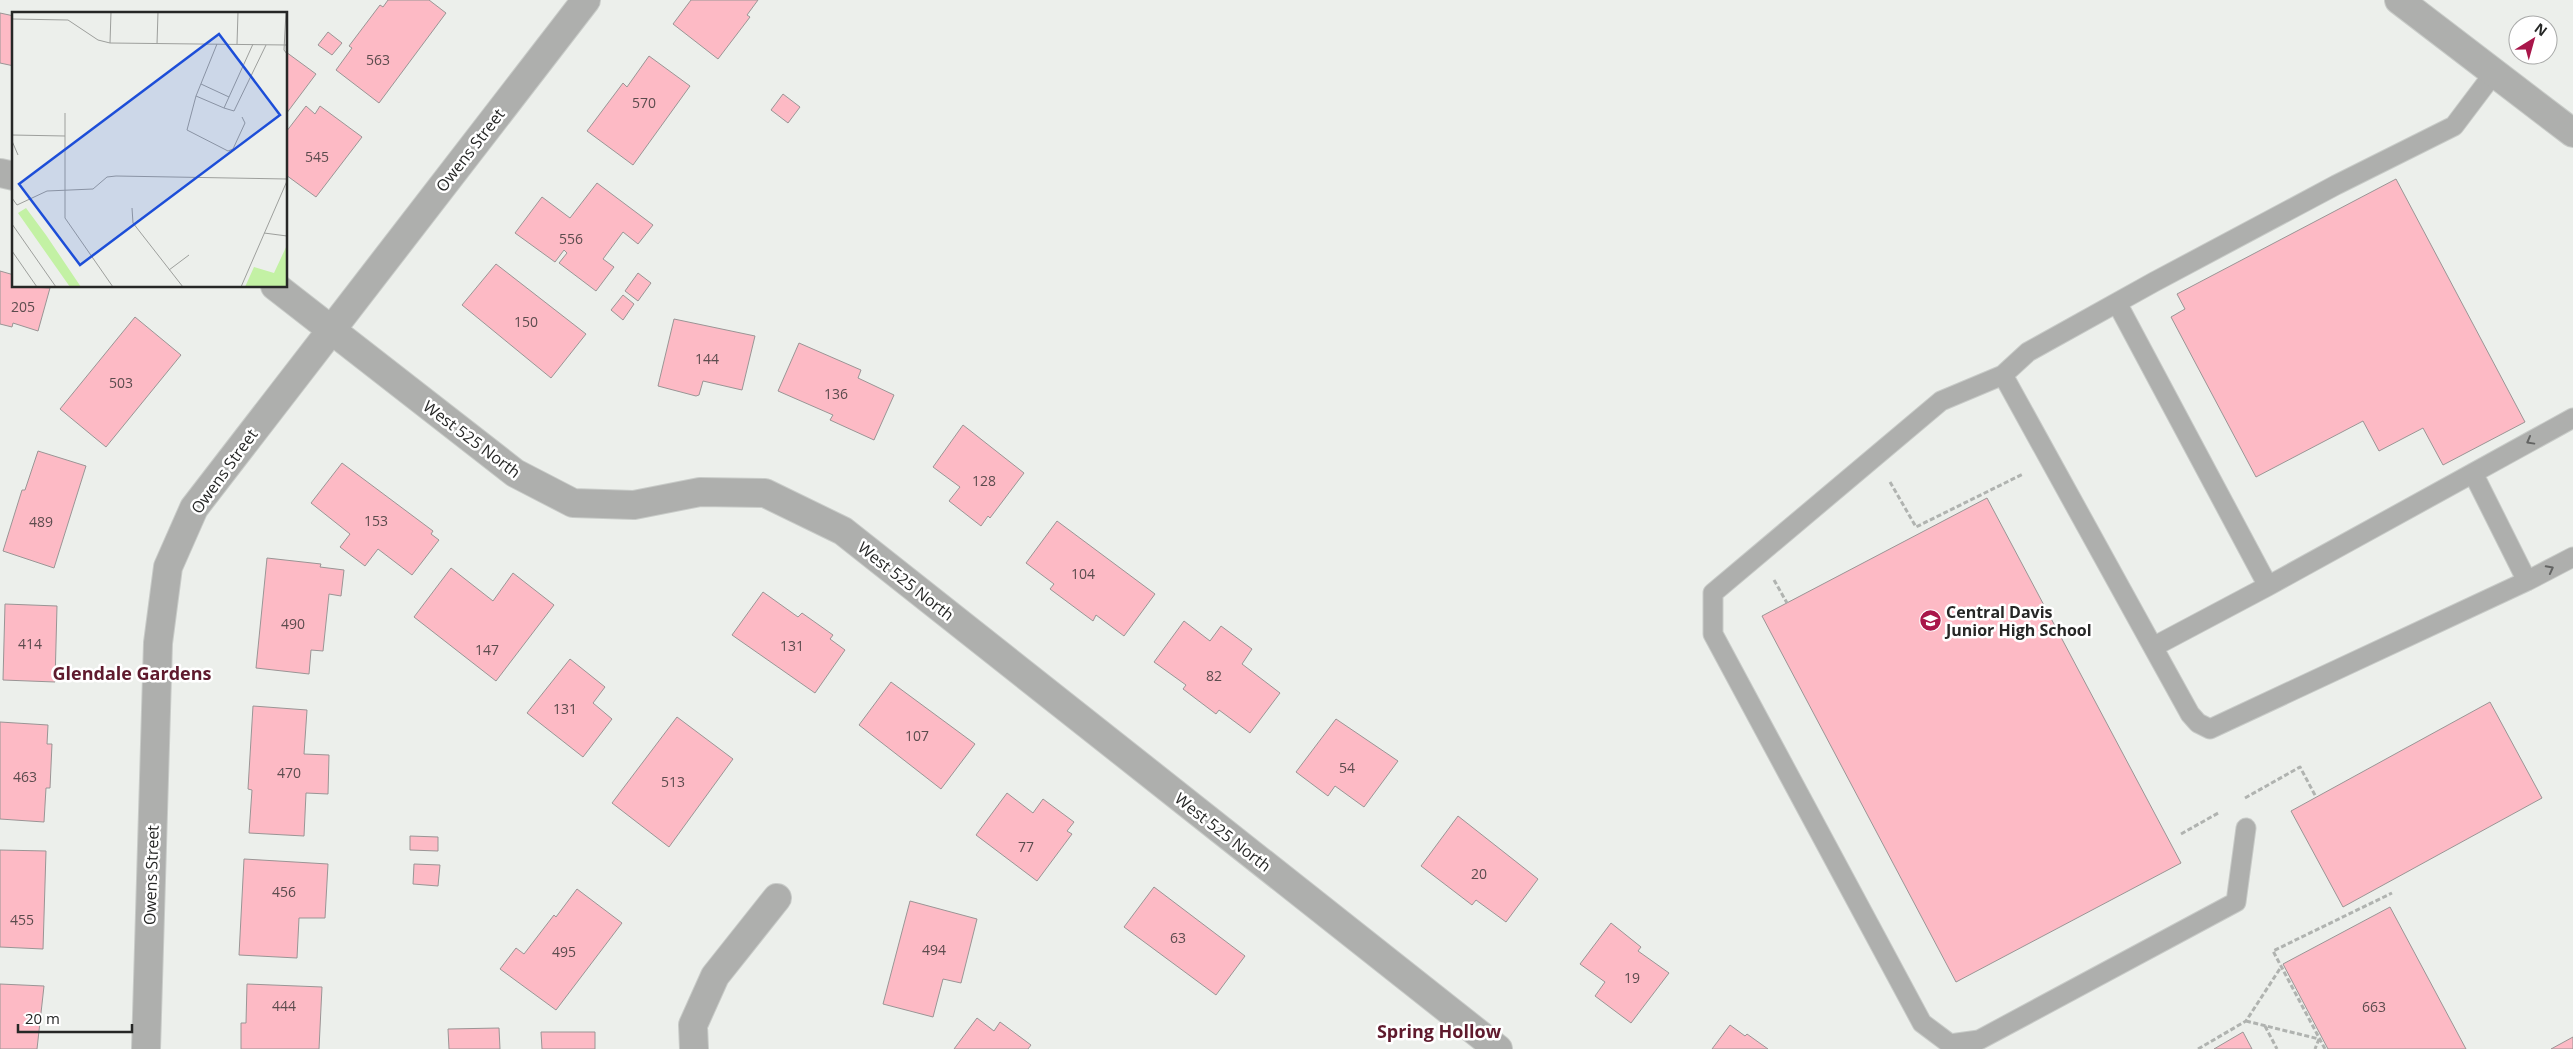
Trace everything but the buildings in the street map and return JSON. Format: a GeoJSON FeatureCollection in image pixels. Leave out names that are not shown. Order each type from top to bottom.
{"type":"FeatureCollection","features":[{"type":"Feature","properties":{"kind":"street","name":"Owens Street"},"geometry":{"type":"LineString","coordinates":[[146,1049],[158,644],[168,567],[194,508],[586,0]]}},
{"type":"Feature","properties":{"kind":"street"},"geometry":{"type":"LineString","coordinates":[[2399,0],[2573,133]]}},
{"type":"Feature","properties":{"kind":"street","name":"West 525 North"},"geometry":{"type":"LineString","coordinates":[[277,288],[330,331],[515,473],[573,503],[634,504],[700,492],[765,493],[843,531],[1488,1041]]}},
{"type":"Feature","properties":{"kind":"street"},"geometry":{"type":"LineString","coordinates":[[694,1049],[693,1025],[715,976],[777,898]]}},
{"type":"Feature","properties":{"kind":"lane"},"geometry":{"type":"LineString","coordinates":[[2246,828],[2236,902],[1979,1040],[1950,1044],[1922,1023],[1712,634],[1713,593],[1941,401],[2004,375],[2028,352],[2327,190],[2454,126],[2494,73]]}},
{"type":"Feature","properties":{"kind":"lane"},"geometry":{"type":"LineString","coordinates":[[2117,303],[2268,586]]}},
{"type":"Feature","properties":{"kind":"lane"},"geometry":{"type":"LineString","coordinates":[[2004,375],[2190,714],[2198,723],[2210,729],[2527,581],[2573,557]]}},
{"type":"Feature","properties":{"kind":"lane"},"geometry":{"type":"LineString","coordinates":[[2153,647],[2573,418]]}},
{"type":"Feature","properties":{"kind":"lane"},"geometry":{"type":"LineString","coordinates":[[2473,473],[2527,581]]}},
{"type":"Feature","properties":{"kind":"path"},"geometry":{"type":"LineString","coordinates":[[1888,479],[1916,527],[2002,485]]}},
{"type":"Feature","properties":{"kind":"path"},"geometry":{"type":"LineString","coordinates":[[1772,577],[1787,603]]}},
{"type":"Feature","properties":{"kind":"path"},"geometry":{"type":"LineString","coordinates":[[2300,767],[2316,797]]}},
{"type":"Feature","properties":{"kind":"path"},"geometry":{"type":"LineString","coordinates":[[2325,1049],[2273,951],[2392,893]]}},
{"type":"Feature","properties":{"kind":"path"},"geometry":{"type":"LineString","coordinates":[[2198,1049],[2246,1022],[2281,966]]}},
{"type":"Feature","properties":{"kind":"path"},"geometry":{"type":"LineString","coordinates":[[2246,1022],[2319,1039]]}},
{"type":"Feature","properties":{"kind":"path"},"geometry":{"type":"LineString","coordinates":[[2264,1026],[2277,1049]]}},
{"type":"Feature","properties":{"kind":"path"},"geometry":{"type":"LineString","coordinates":[[2315,1049],[2319,1039]]}},
{"type":"Feature","properties":{"kind":"place","name":"Central Davis Junior High School"},"geometry":{"type":"Point","coordinates":[1930,621]}},
{"type":"Feature","properties":{"kind":"district","name":"Glendale Gardens"},"geometry":{"type":"Point","coordinates":[132,673]}},
{"type":"Feature","properties":{"kind":"district","name":"Spring Hollow"},"geometry":{"type":"Point","coordinates":[1439,1031]}}]}
